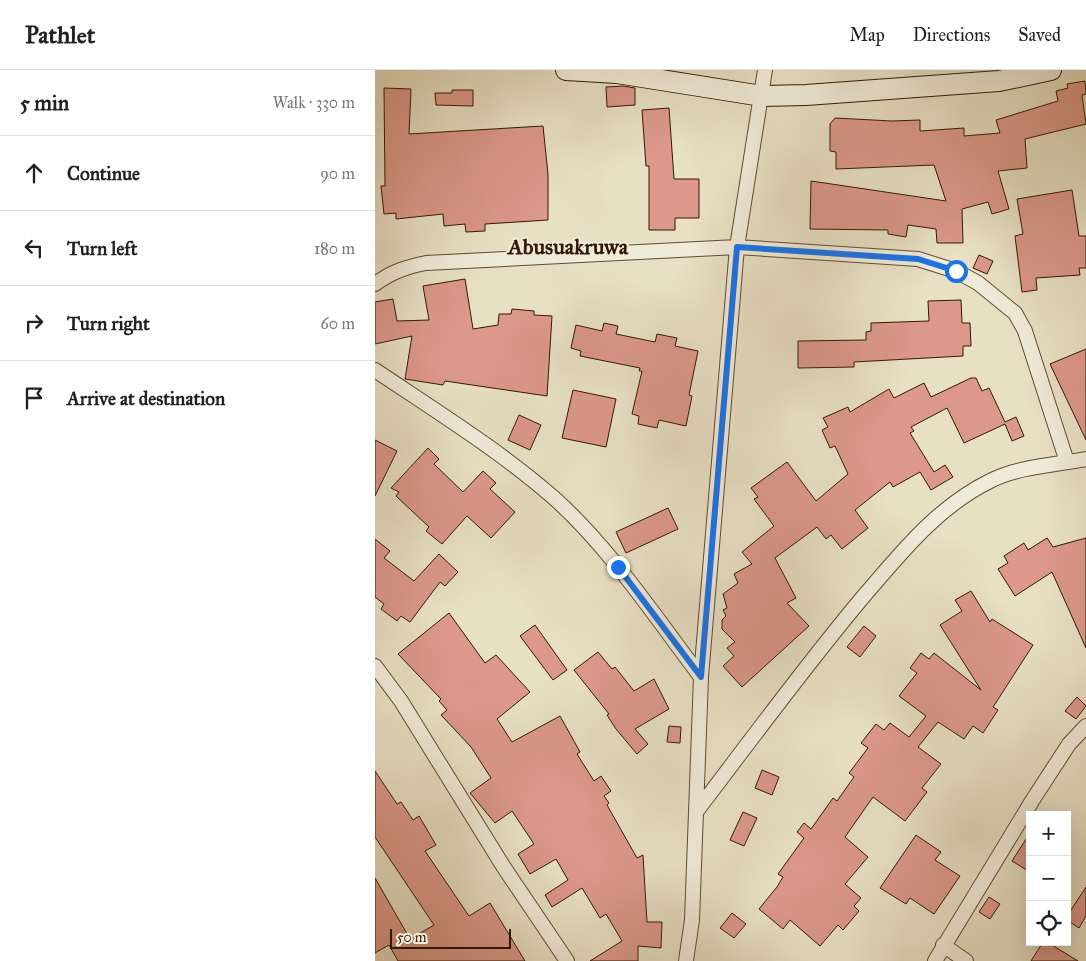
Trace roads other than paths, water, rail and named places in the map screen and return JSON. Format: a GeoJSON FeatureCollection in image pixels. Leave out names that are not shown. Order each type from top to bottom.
{"type":"FeatureCollection","features":[{"type":"Feature","properties":{"kind":"street"},"geometry":{"type":"LineString","coordinates":[[566,70],[617,72],[762,96],[806,95],[999,81],[1051,70]]}},
{"type":"Feature","properties":{"kind":"street"},"geometry":{"type":"LineString","coordinates":[[686,961],[692,920],[701,677],[737,247],[765,70]]}},
{"type":"Feature","properties":{"kind":"street"},"geometry":{"type":"LineString","coordinates":[[375,284],[388,274],[408,266],[426,263],[737,247],[918,259],[956,271],[978,283],[1015,313],[1025,331],[1067,462]]}},
{"type":"Feature","properties":{"kind":"street"},"geometry":{"type":"LineString","coordinates":[[375,370],[500,454],[555,500],[618,567],[701,677]]}},
{"type":"Feature","properties":{"kind":"street"},"geometry":{"type":"LineString","coordinates":[[696,812],[820,648],[924,527],[969,493],[992,480],[1025,469],[1086,459]]}},
{"type":"Feature","properties":{"kind":"street"},"geometry":{"type":"LineString","coordinates":[[375,666],[401,702],[503,866],[567,961]]}},
{"type":"Feature","properties":{"kind":"street"},"geometry":{"type":"LineString","coordinates":[[935,961],[943,944],[1063,752],[1086,726]]}},
{"type":"Feature","properties":{"kind":"street"},"geometry":{"type":"LineString","coordinates":[[943,944],[966,961]]}},
{"type":"Feature","properties":{"kind":"district","name":"Abusuakruwa"},"geometry":{"type":"Point","coordinates":[568,246]}}]}
